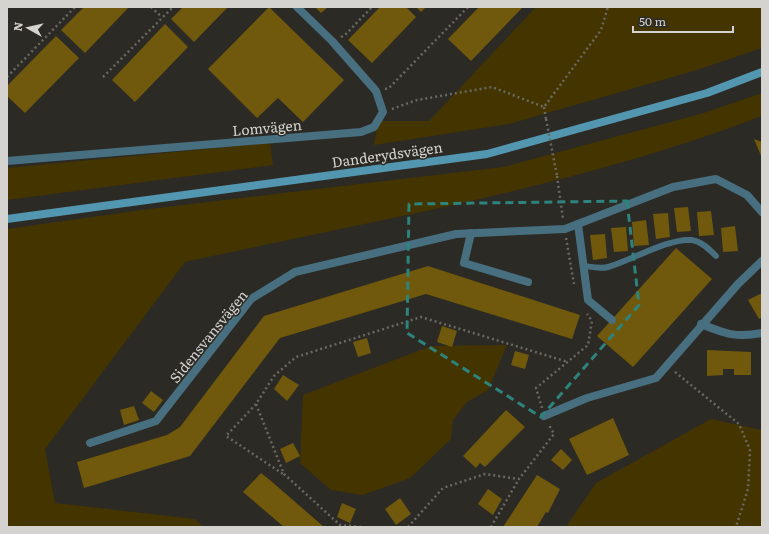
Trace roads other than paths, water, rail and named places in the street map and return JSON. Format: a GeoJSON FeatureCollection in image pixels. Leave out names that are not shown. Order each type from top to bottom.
{"type":"FeatureCollection","features":[{"type":"Feature","properties":{"kind":"main road","name":"Danderydsvägen"},"geometry":{"type":"LineString","coordinates":[[7,219],[488,154],[707,93],[762,72]]}},
{"type":"Feature","properties":{"kind":"street","name":"Lomvägen"},"geometry":{"type":"LineString","coordinates":[[7,161],[361,132],[374,127],[383,112],[376,91],[332,41],[297,7]]}},
{"type":"Feature","properties":{"kind":"street","name":"Sidensvansvägen"},"geometry":{"type":"LineString","coordinates":[[90,443],[156,421],[251,299],[295,272],[456,234],[565,229],[672,187],[716,179],[747,195],[762,212]]}},
{"type":"Feature","properties":{"kind":"street"},"geometry":{"type":"LineString","coordinates":[[578,224],[588,300],[612,320]]}},
{"type":"Feature","properties":{"kind":"street"},"geometry":{"type":"LineString","coordinates":[[471,233],[464,264],[528,282]]}},
{"type":"Feature","properties":{"kind":"street"},"geometry":{"type":"LineString","coordinates":[[544,416],[587,398],[656,378],[701,324],[738,284],[762,261]]}},
{"type":"Feature","properties":{"kind":"street"},"geometry":{"type":"LineString","coordinates":[[701,324],[728,335],[747,336],[762,333]]}},
{"type":"Feature","properties":{"kind":"lane"},"geometry":{"type":"LineString","coordinates":[[584,266],[608,267],[648,251],[681,241],[691,240],[708,248],[716,256]]}}]}
